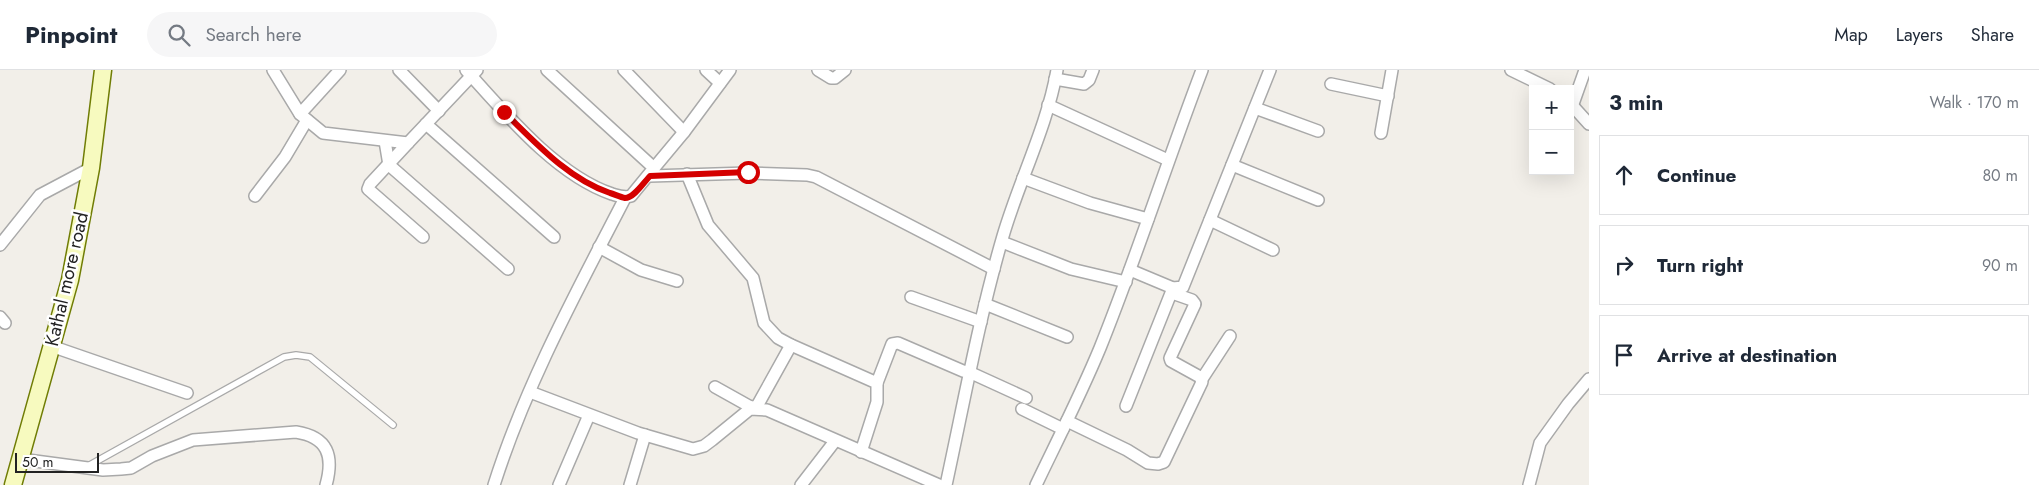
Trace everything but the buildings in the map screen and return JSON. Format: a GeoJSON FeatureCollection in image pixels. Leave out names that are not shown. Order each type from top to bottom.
{"type":"FeatureCollection","features":[{"type":"Feature","properties":{"kind":"main road","name":"Kathal more road"},"geometry":{"type":"LineString","coordinates":[[13,485],[70,280],[90,168],[103,70]]}},
{"type":"Feature","properties":{"kind":"street"},"geometry":{"type":"LineString","coordinates":[[273,70],[303,117],[323,133],[408,144]]}},
{"type":"Feature","properties":{"kind":"street"},"geometry":{"type":"LineString","coordinates":[[255,196],[284,156],[303,117],[340,70]]}},
{"type":"Feature","properties":{"kind":"street"},"geometry":{"type":"LineString","coordinates":[[399,70],[439,111]]}},
{"type":"Feature","properties":{"kind":"street"},"geometry":{"type":"LineString","coordinates":[[547,70],[652,172],[687,174],[748,172],[816,178],[994,269]]}},
{"type":"Feature","properties":{"kind":"street"},"geometry":{"type":"LineString","coordinates":[[624,70],[684,132]]}},
{"type":"Feature","properties":{"kind":"street"},"geometry":{"type":"LineString","coordinates":[[706,70],[720,82]]}},
{"type":"Feature","properties":{"kind":"street"},"geometry":{"type":"LineString","coordinates":[[423,237],[368,189],[370,184],[439,111],[472,72],[504,112],[561,165],[586,182],[625,198],[631,196],[652,172],[730,70]]}},
{"type":"Feature","properties":{"kind":"street"},"geometry":{"type":"LineString","coordinates":[[818,70],[831,78],[835,78],[845,70]]}},
{"type":"Feature","properties":{"kind":"street"},"geometry":{"type":"LineString","coordinates":[[946,485],[969,372],[994,269],[1056,74],[1084,84],[1089,80],[1093,70]]}},
{"type":"Feature","properties":{"kind":"street"},"geometry":{"type":"LineString","coordinates":[[1040,484],[1100,349],[1202,70]]}},
{"type":"Feature","properties":{"kind":"street"},"geometry":{"type":"LineString","coordinates":[[1173,290],[1183,287],[1270,70]]}},
{"type":"Feature","properties":{"kind":"street"},"geometry":{"type":"LineString","coordinates":[[1381,133],[1392,70]]}},
{"type":"Feature","properties":{"kind":"street"},"geometry":{"type":"LineString","coordinates":[[1512,70],[1542,85]]}},
{"type":"Feature","properties":{"kind":"street"},"geometry":{"type":"LineString","coordinates":[[1574,99],[1585,70]]}},
{"type":"Feature","properties":{"kind":"street"},"geometry":{"type":"LineString","coordinates":[[1331,84],[1388,96]]}},
{"type":"Feature","properties":{"kind":"street"},"geometry":{"type":"LineString","coordinates":[[1048,104],[1168,160]]}},
{"type":"Feature","properties":{"kind":"street"},"geometry":{"type":"LineString","coordinates":[[1574,106],[1589,124]]}},
{"type":"Feature","properties":{"kind":"street"},"geometry":{"type":"LineString","coordinates":[[1255,108],[1318,131]]}},
{"type":"Feature","properties":{"kind":"street"},"geometry":{"type":"LineString","coordinates":[[426,124],[554,237]]}},
{"type":"Feature","properties":{"kind":"street"},"geometry":{"type":"LineString","coordinates":[[385,141],[389,165],[508,269]]}},
{"type":"Feature","properties":{"kind":"street"},"geometry":{"type":"LineString","coordinates":[[1232,165],[1318,200]]}},
{"type":"Feature","properties":{"kind":"street"},"geometry":{"type":"LineString","coordinates":[[0,246],[40,195],[90,168]]}},
{"type":"Feature","properties":{"kind":"street"},"geometry":{"type":"LineString","coordinates":[[687,174],[708,225],[753,278],[758,305],[764,323],[778,338],[791,345],[877,382]]}},
{"type":"Feature","properties":{"kind":"street"},"geometry":{"type":"LineString","coordinates":[[1023,178],[1090,203],[1148,219]]}},
{"type":"Feature","properties":{"kind":"street"},"geometry":{"type":"LineString","coordinates":[[494,485],[501,463],[550,344],[625,198]]}},
{"type":"Feature","properties":{"kind":"street"},"geometry":{"type":"LineString","coordinates":[[1210,220],[1273,250]]}},
{"type":"Feature","properties":{"kind":"street"},"geometry":{"type":"LineString","coordinates":[[1002,242],[1071,268],[1126,282]]}},
{"type":"Feature","properties":{"kind":"street"},"geometry":{"type":"LineString","coordinates":[[600,247],[641,270],[677,281]]}},
{"type":"Feature","properties":{"kind":"street"},"geometry":{"type":"LineString","coordinates":[[1130,270],[1173,290],[1192,300],[1195,304],[1170,358],[1202,379]]}},
{"type":"Feature","properties":{"kind":"street"},"geometry":{"type":"LineString","coordinates":[[1126,406],[1173,290]]}},
{"type":"Feature","properties":{"kind":"street"},"geometry":{"type":"LineString","coordinates":[[911,297],[981,322]]}},
{"type":"Feature","properties":{"kind":"street"},"geometry":{"type":"LineString","coordinates":[[985,304],[1067,337]]}},
{"type":"Feature","properties":{"kind":"street"},"geometry":{"type":"LineString","coordinates":[[862,452],[877,402],[877,382],[892,344],[898,343],[969,372],[1065,425],[1127,450],[1148,462],[1162,464],[1168,456],[1200,388],[1202,379],[1230,336]]}},
{"type":"Feature","properties":{"kind":"street"},"geometry":{"type":"LineString","coordinates":[[756,408],[791,345]]}},
{"type":"Feature","properties":{"kind":"street"},"geometry":{"type":"LineString","coordinates":[[51,346],[187,393]]}},
{"type":"Feature","properties":{"kind":"street"},"geometry":{"type":"LineString","coordinates":[[1529,485],[1540,443],[1589,379]]}},
{"type":"Feature","properties":{"kind":"street"},"geometry":{"type":"LineString","coordinates":[[715,387],[749,406],[767,410],[939,485]]}},
{"type":"Feature","properties":{"kind":"street"},"geometry":{"type":"LineString","coordinates":[[530,392],[646,435],[687,448],[697,448],[712,440],[750,409],[756,408]]}},
{"type":"Feature","properties":{"kind":"street"},"geometry":{"type":"LineString","coordinates":[[559,485],[590,415]]}},
{"type":"Feature","properties":{"kind":"street"},"geometry":{"type":"LineString","coordinates":[[20,459],[103,470],[131,468],[152,456],[193,440],[296,432],[309,434],[316,438],[327,451],[330,460],[330,471],[326,485]]}},
{"type":"Feature","properties":{"kind":"street"},"geometry":{"type":"LineString","coordinates":[[630,485],[646,435]]}},
{"type":"Feature","properties":{"kind":"street"},"geometry":{"type":"LineString","coordinates":[[801,485],[835,441]]}},
{"type":"Feature","properties":{"kind":"lane"},"geometry":{"type":"LineString","coordinates":[[84,468],[284,357],[296,355],[310,357],[393,425]]}},
{"type":"Feature","properties":{"kind":"route"},"geometry":{"type":"LineString","coordinates":[[504,112],[561,165],[586,182],[625,198],[631,196],[650,176],[748,172]]}}]}
